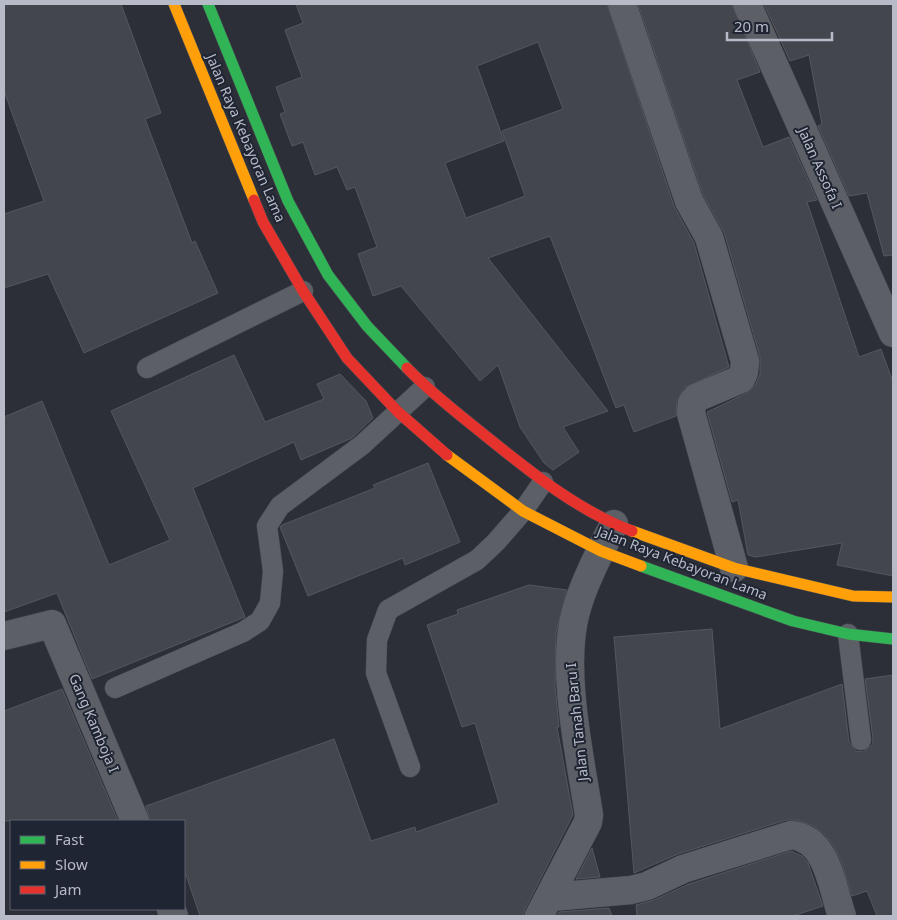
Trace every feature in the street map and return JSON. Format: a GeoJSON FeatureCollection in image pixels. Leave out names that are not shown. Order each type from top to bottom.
{"type":"FeatureCollection","features":[{"type":"Feature","properties":{"kind":"main road","name":"Jalan Raya Kebayoran Lama"},"geometry":{"type":"LineString","coordinates":[[174,4],[263,222],[303,291],[347,358],[398,412],[444,453],[523,511],[601,550],[793,621],[848,634],[893,639]]}},
{"type":"Feature","properties":{"kind":"main road","name":"Jalan Raya Kebayoran Lama"},"geometry":{"type":"LineString","coordinates":[[208,4],[288,201],[328,275],[367,326],[425,387],[542,482],[614,524],[734,568],[853,596],[893,598]]}},
{"type":"Feature","properties":{"kind":"main road"},"geometry":{"type":"LineString","coordinates":[[211,96],[240,82]]}},
{"type":"Feature","properties":{"kind":"street"},"geometry":{"type":"LineString","coordinates":[[622,4],[689,201],[709,237],[744,361],[744,372],[741,380],[696,398],[692,403],[691,413],[734,568]]}},
{"type":"Feature","properties":{"kind":"street","name":"Jalan Assofa I"},"geometry":{"type":"LineString","coordinates":[[747,4],[893,333]]}},
{"type":"Feature","properties":{"kind":"street","name":"Jalan Tanah Baru I"},"geometry":{"type":"LineString","coordinates":[[545,906],[588,822],[589,815],[569,666],[576,610],[614,524]]}},
{"type":"Feature","properties":{"kind":"street","name":"Gang Kamboja I"},"geometry":{"type":"LineString","coordinates":[[4,636],[52,624],[135,820]]}},
{"type":"Feature","properties":{"kind":"street"},"geometry":{"type":"LineString","coordinates":[[545,906],[647,886],[683,869],[796,836],[802,836],[821,851],[842,916]]}},
{"type":"Feature","properties":{"kind":"lane"},"geometry":{"type":"LineString","coordinates":[[147,368],[303,291]]}},
{"type":"Feature","properties":{"kind":"lane"},"geometry":{"type":"LineString","coordinates":[[115,688],[243,632],[260,621],[270,603],[273,571],[267,526],[280,506],[362,445],[425,387]]}},
{"type":"Feature","properties":{"kind":"lane"},"geometry":{"type":"LineString","coordinates":[[410,767],[376,673],[377,640],[388,610],[477,560],[496,542],[523,511],[542,482]]}},
{"type":"Feature","properties":{"kind":"lane"},"geometry":{"type":"LineString","coordinates":[[848,634],[861,740]]}},
{"type":"Feature","properties":{"kind":"building"},"geometry":{"type":"Polygon","coordinates":[[[4,4],[121,4],[161,113],[145,119],[192,243],[195,241],[218,293],[84,353],[48,274],[4,288],[4,214],[44,201],[4,91],[4,4]]]}},
{"type":"Feature","properties":{"kind":"building"},"geometry":{"type":"Polygon","coordinates":[[[296,4],[607,4],[674,206],[694,243],[729,367],[684,388],[677,401],[676,416],[634,432],[624,405],[616,408],[550,236],[488,258],[608,411],[563,427],[579,452],[553,470],[544,463],[520,427],[498,365],[480,381],[401,286],[373,296],[358,254],[377,247],[355,187],[347,190],[337,167],[315,175],[303,142],[292,146],[280,114],[285,112],[276,87],[302,77],[285,30],[303,23],[296,4]],[[538,42],[477,66],[504,141],[445,163],[466,218],[525,196],[502,131],[563,109],[538,42]]]}},
{"type":"Feature","properties":{"kind":"building"},"geometry":{"type":"Polygon","coordinates":[[[638,4],[732,4],[760,72],[737,80],[763,147],[789,137],[817,200],[807,202],[859,357],[881,349],[893,382],[893,576],[837,565],[842,543],[756,557],[748,555],[738,500],[732,502],[707,412],[747,393],[755,386],[760,374],[760,357],[724,232],[703,195],[638,4]]]}},
{"type":"Feature","properties":{"kind":"building"},"geometry":{"type":"Polygon","coordinates":[[[764,4],[893,4],[893,255],[884,256],[867,193],[849,196],[818,126],[822,124],[809,55],[790,61],[764,4]]]}},
{"type":"Feature","properties":{"kind":"building"},"geometry":{"type":"Polygon","coordinates":[[[234,355],[265,422],[324,399],[317,384],[340,374],[366,401],[373,418],[352,438],[301,460],[294,442],[193,488],[245,617],[92,679],[57,593],[4,612],[4,417],[42,401],[109,565],[170,540],[111,411],[234,355]]]}},
{"type":"Feature","properties":{"kind":"building"},"geometry":{"type":"Polygon","coordinates":[[[428,463],[460,542],[405,565],[403,558],[308,596],[280,527],[375,488],[373,485],[428,463]]]}},
{"type":"Feature","properties":{"kind":"building"},"geometry":{"type":"Polygon","coordinates":[[[529,585],[567,590],[556,633],[555,686],[559,727],[557,727],[573,815],[523,916],[200,916],[185,872],[185,820],[150,820],[146,806],[334,739],[371,841],[415,827],[416,832],[499,803],[475,723],[462,727],[427,625],[458,614],[457,610],[529,585]]]}},
{"type":"Feature","properties":{"kind":"building"},"geometry":{"type":"Polygon","coordinates":[[[712,629],[720,729],[842,684],[849,742],[856,751],[863,752],[872,745],[873,739],[865,679],[893,675],[893,916],[877,916],[867,891],[852,896],[841,861],[833,845],[825,835],[812,825],[795,820],[786,820],[678,854],[634,873],[614,637],[712,629]]]}},
{"type":"Feature","properties":{"kind":"building"},"geometry":{"type":"Polygon","coordinates":[[[62,689],[118,820],[4,821],[4,711],[62,689]]]}},
{"type":"Feature","properties":{"kind":"building"},"geometry":{"type":"Polygon","coordinates":[[[592,848],[600,877],[576,879],[592,848]]]}},
{"type":"Feature","properties":{"kind":"building"},"geometry":{"type":"Polygon","coordinates":[[[791,851],[802,856],[808,863],[823,906],[793,916],[637,916],[636,905],[654,900],[689,884],[791,851]]]}},
{"type":"Feature","properties":{"kind":"building"},"geometry":{"type":"Polygon","coordinates":[[[609,908],[612,916],[556,916],[559,912],[609,908]]]}},
{"type":"Feature","properties":{"kind":"traffic: fast"},"geometry":{"type":"LineString","coordinates":[[208,4],[288,201],[328,275],[367,326],[407,368]]}},
{"type":"Feature","properties":{"kind":"traffic: fast"},"geometry":{"type":"LineString","coordinates":[[641,566],[793,621],[848,634],[893,639]]}},
{"type":"Feature","properties":{"kind":"traffic: slow"},"geometry":{"type":"LineString","coordinates":[[174,4],[254,200]]}},
{"type":"Feature","properties":{"kind":"traffic: slow"},"geometry":{"type":"LineString","coordinates":[[447,455],[523,511],[601,551],[641,566]]}},
{"type":"Feature","properties":{"kind":"traffic: slow"},"geometry":{"type":"LineString","coordinates":[[632,531],[734,568],[853,596],[893,597]]}},
{"type":"Feature","properties":{"kind":"traffic: jam"},"geometry":{"type":"LineString","coordinates":[[254,200],[263,222],[303,291],[347,358],[398,412],[447,455]]}},
{"type":"Feature","properties":{"kind":"traffic: jam"},"geometry":{"type":"LineString","coordinates":[[407,368],[443,402],[535,475],[591,512],[632,531]]}}]}
